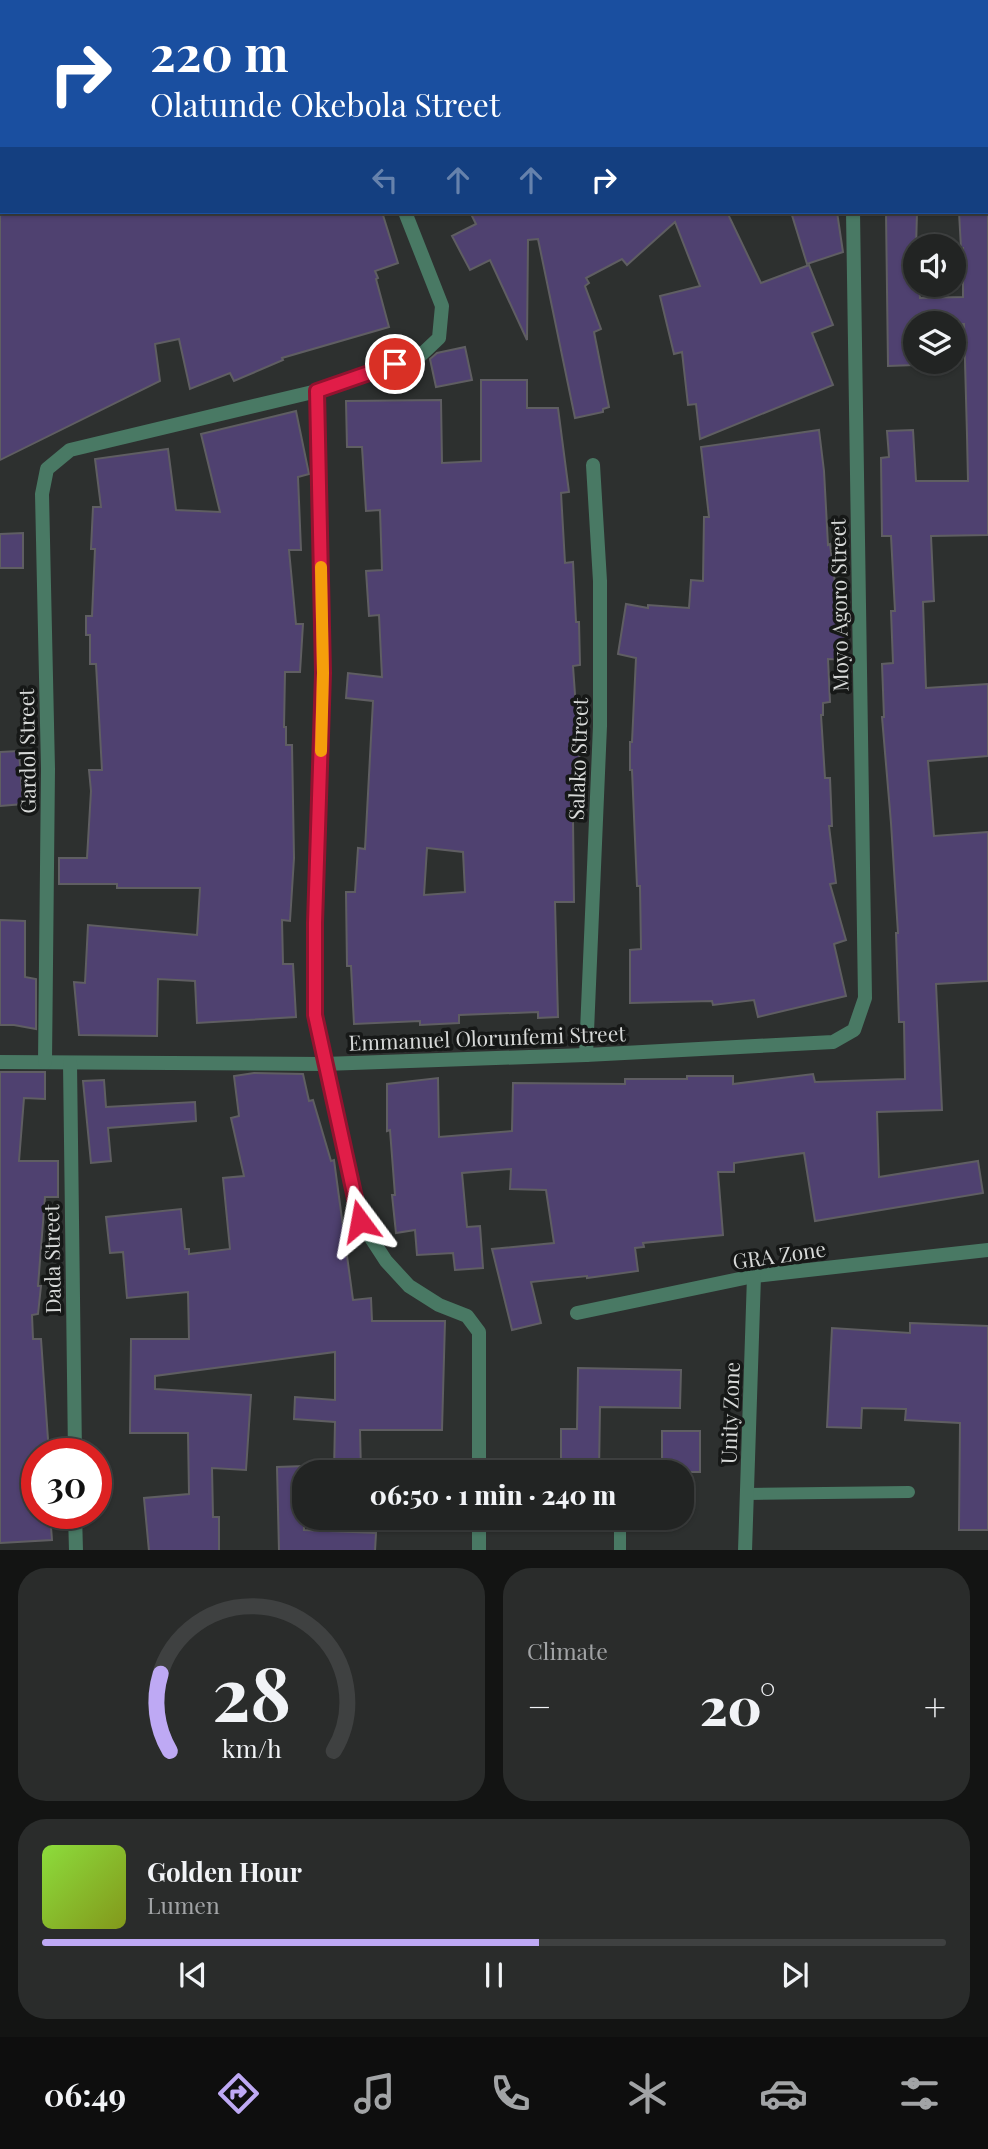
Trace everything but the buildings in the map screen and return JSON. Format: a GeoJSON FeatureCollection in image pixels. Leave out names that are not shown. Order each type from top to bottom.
{"type":"FeatureCollection","features":[{"type":"Feature","properties":{"kind":"street"},"geometry":{"type":"LineString","coordinates":[[406,214],[442,306],[439,338],[421,355],[317,391],[323,673],[315,923],[315,1015],[360,1221],[386,1261],[409,1286],[439,1305],[467,1316],[479,1332],[479,1460]]}},
{"type":"Feature","properties":{"kind":"street","name":"Moyo Agoro Street"},"geometry":{"type":"LineString","coordinates":[[853,214],[865,998]]}},
{"type":"Feature","properties":{"kind":"street","name":"Gardol Street"},"geometry":{"type":"LineString","coordinates":[[45,1062],[48,769],[42,494],[47,468],[70,450],[317,391]]}},
{"type":"Feature","properties":{"kind":"street","name":"Salako Street"},"geometry":{"type":"LineString","coordinates":[[586,1055],[600,726],[600,581],[593,465]]}},
{"type":"Feature","properties":{"kind":"street","name":"Emmanuel Olorunfemi Street"},"geometry":{"type":"LineString","coordinates":[[0,1062],[324,1064],[586,1055],[833,1042],[854,1031],[865,998]]}},
{"type":"Feature","properties":{"kind":"street","name":"Dada Street"},"geometry":{"type":"LineString","coordinates":[[69,1063],[75,1438]]}},
{"type":"Feature","properties":{"kind":"street","name":"GRA Zone"},"geometry":{"type":"LineString","coordinates":[[577,1313],[754,1276],[988,1250]]}},
{"type":"Feature","properties":{"kind":"street","name":"Unity Zone"},"geometry":{"type":"LineString","coordinates":[[745,1550],[754,1276]]}},
{"type":"Feature","properties":{"kind":"street"},"geometry":{"type":"LineString","coordinates":[[75,1529],[76,1550]]}},
{"type":"Feature","properties":{"kind":"street"},"geometry":{"type":"LineString","coordinates":[[479,1530],[479,1550]]}},
{"type":"Feature","properties":{"kind":"lane"},"geometry":{"type":"LineString","coordinates":[[748,1494],[909,1492]]}},
{"type":"Feature","properties":{"kind":"lane"},"geometry":{"type":"LineString","coordinates":[[620,1530],[620,1550]]}},
{"type":"Feature","properties":{"kind":"slow traffic"},"geometry":{"type":"LineString","coordinates":[[321,567],[321,751]]}},
{"type":"Feature","properties":{"kind":"route"},"geometry":{"type":"LineString","coordinates":[[360,1221],[315,1015],[315,923],[323,673],[317,391],[395,364]]}}]}
